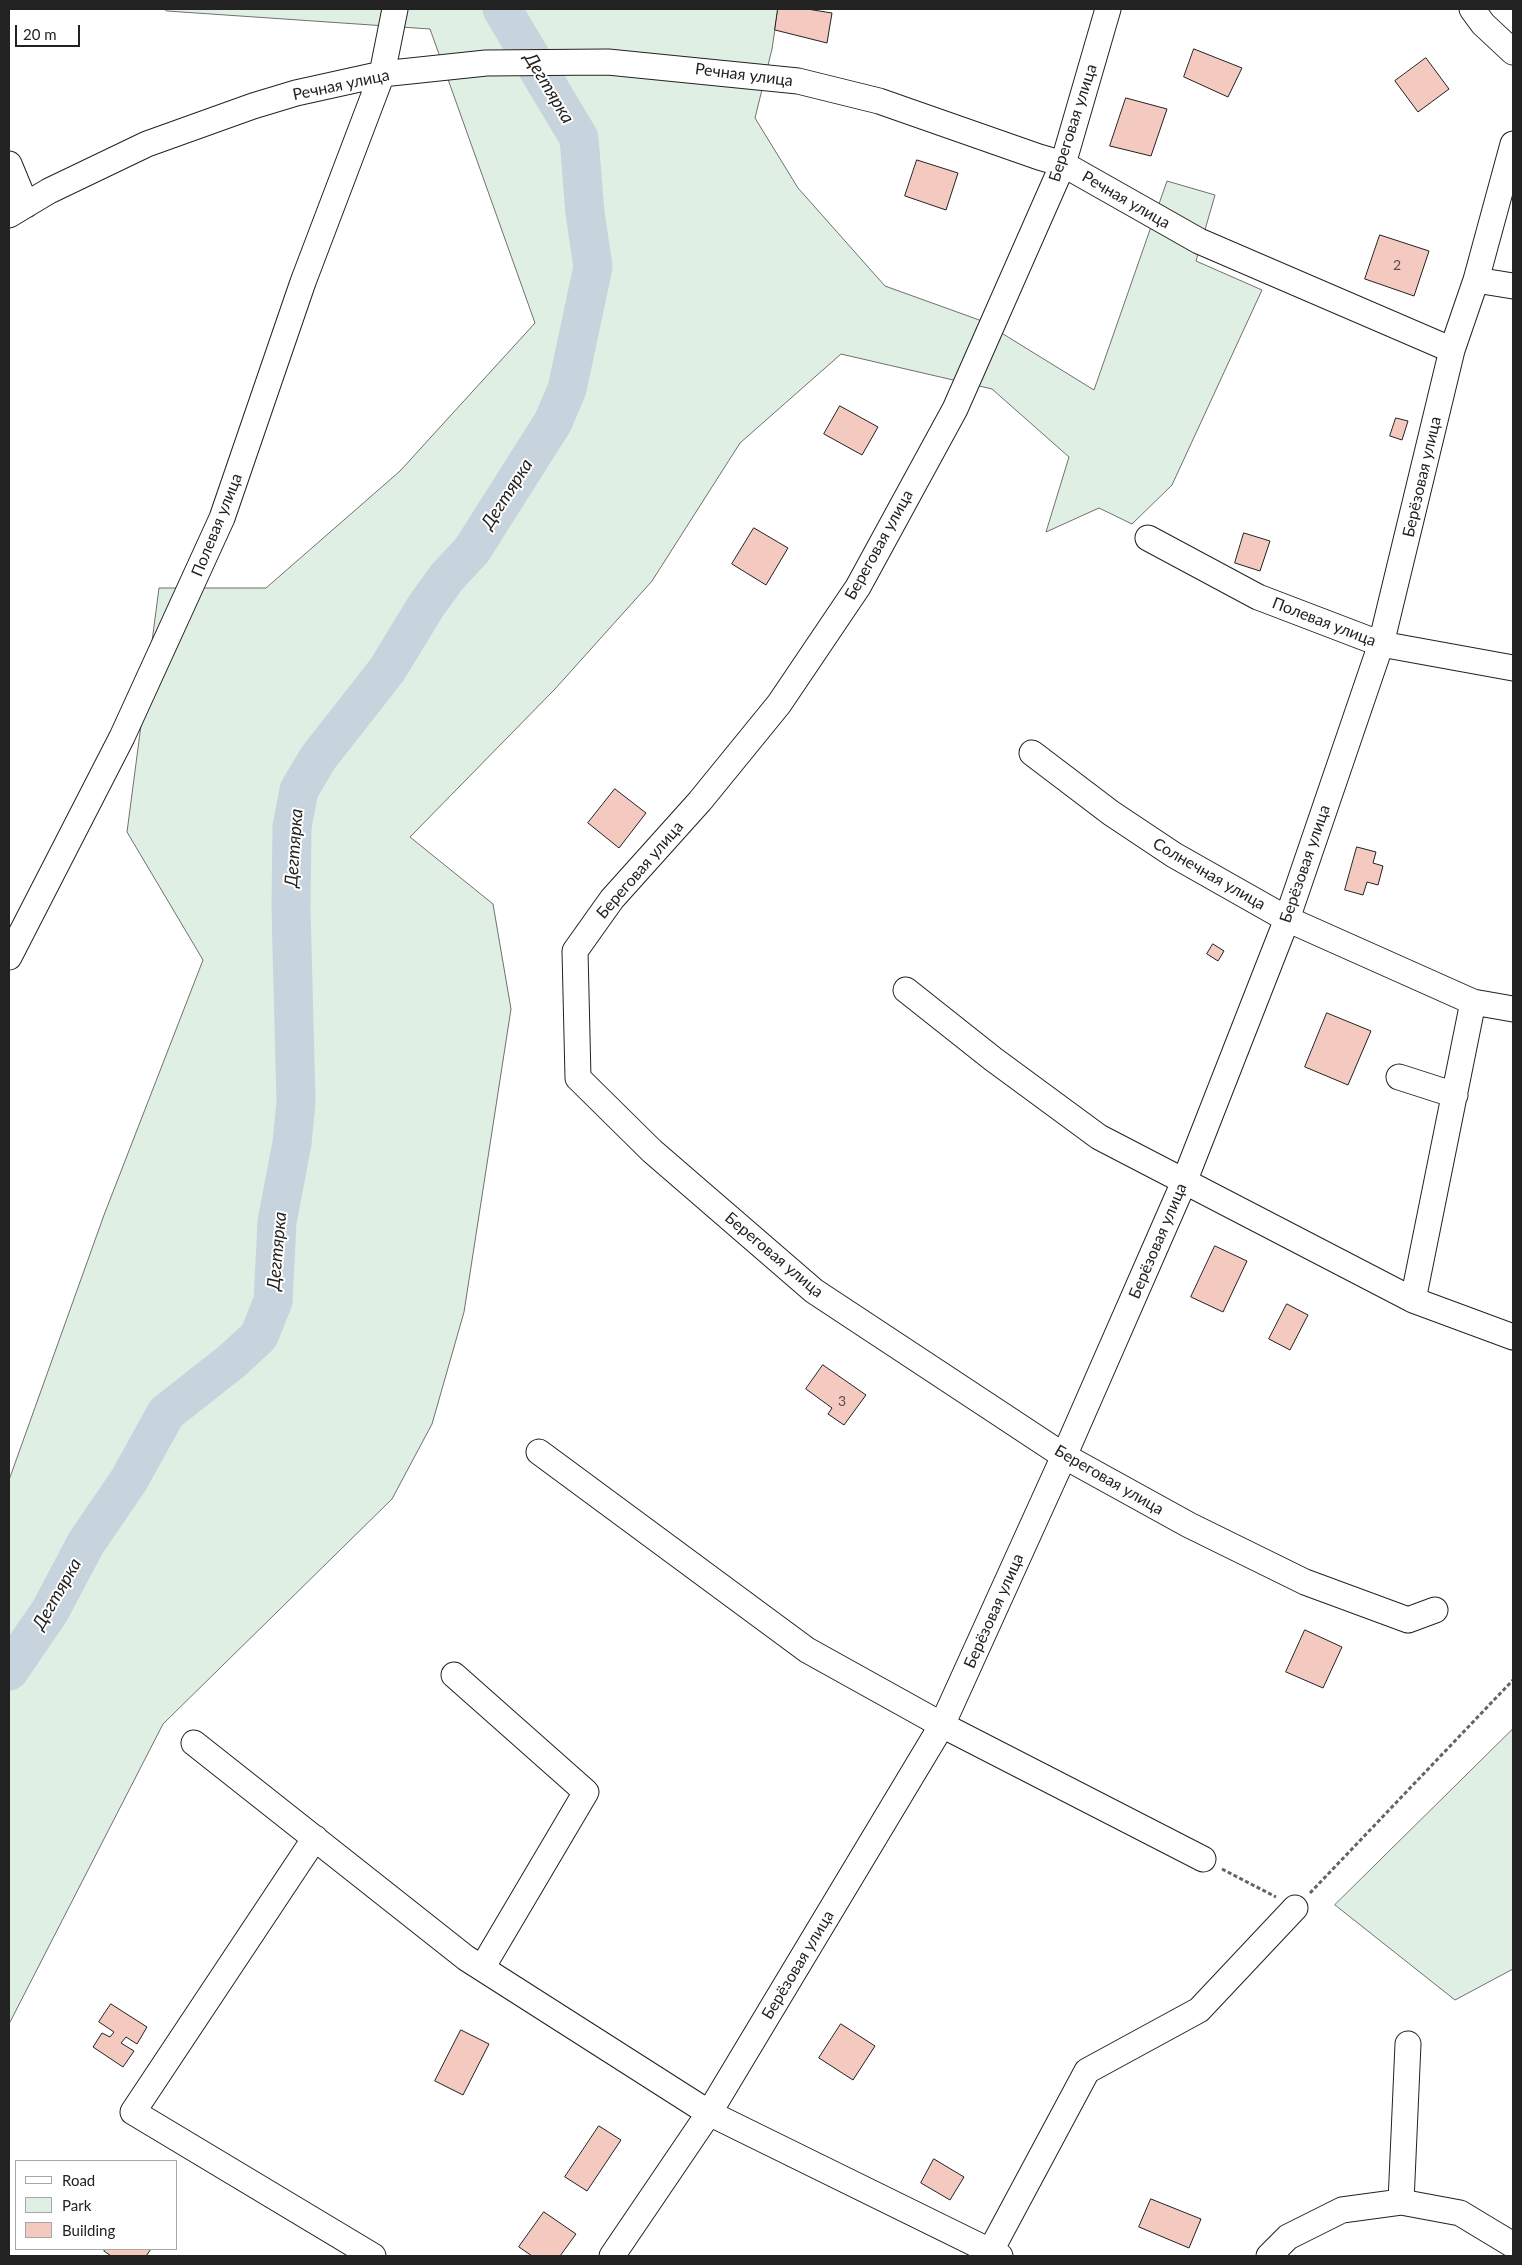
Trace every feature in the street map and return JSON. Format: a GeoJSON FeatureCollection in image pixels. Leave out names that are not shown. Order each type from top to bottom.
{"type":"FeatureCollection","features":[{"type":"Feature","properties":{"kind":"street","name":"Полевая улица"},"geometry":{"type":"LineString","coordinates":[[9,957],[122,737],[222,518],[303,282],[382,74],[395,9]]}},
{"type":"Feature","properties":{"kind":"street","name":"Береговая улица"},"geometry":{"type":"LineString","coordinates":[[1108,9],[1063,164],[954,409],[858,587],[778,704],[700,801],[612,899],[576,951],[578,1078],[652,1152],[814,1291],[1064,1456],[1189,1525],[1305,1582],[1408,1620],[1435,1610]]}},
{"type":"Feature","properties":{"kind":"street"},"geometry":{"type":"LineString","coordinates":[[1472,9],[1483,24],[1513,52]]}},
{"type":"Feature","properties":{"kind":"street","name":"Речная улица"},"geometry":{"type":"LineString","coordinates":[[17,210],[147,144],[189,128],[296,93],[382,74],[486,63],[608,62],[678,67],[798,81],[879,101],[1038,158],[1063,164],[1199,241],[1452,350]]}},
{"type":"Feature","properties":{"kind":"street","name":"Берёзовая улица"},"geometry":{"type":"LineString","coordinates":[[612,2256],[709,2113],[942,1725],[1064,1456],[1184,1182],[1287,918],[1382,644],[1452,350],[1476,280],[1513,144]]}},
{"type":"Feature","properties":{"kind":"street"},"geometry":{"type":"LineString","coordinates":[[9,164],[17,210]]}},
{"type":"Feature","properties":{"kind":"street"},"geometry":{"type":"LineString","coordinates":[[1476,280],[1513,286]]}},
{"type":"Feature","properties":{"kind":"street","name":"Полевая улица"},"geometry":{"type":"LineString","coordinates":[[1148,538],[1258,597],[1382,644],[1513,668]]}},
{"type":"Feature","properties":{"kind":"street","name":"Солнечная улица"},"geometry":{"type":"LineString","coordinates":[[1032,753],[1111,813],[1174,855],[1287,918],[1473,1002],[1513,1010]]}},
{"type":"Feature","properties":{"kind":"street"},"geometry":{"type":"LineString","coordinates":[[906,990],[993,1059],[1099,1137],[1413,1300],[1513,1337]]}},
{"type":"Feature","properties":{"kind":"street"},"geometry":{"type":"LineString","coordinates":[[1413,1300],[1473,1002]]}},
{"type":"Feature","properties":{"kind":"street"},"geometry":{"type":"LineString","coordinates":[[1399,1077],[1454,1095]]}},
{"type":"Feature","properties":{"kind":"street"},"geometry":{"type":"LineString","coordinates":[[539,1452],[807,1650],[942,1725],[1203,1859]]}},
{"type":"Feature","properties":{"kind":"street"},"geometry":{"type":"LineString","coordinates":[[454,1675],[586,1792],[482,1968]]}},
{"type":"Feature","properties":{"kind":"street"},"geometry":{"type":"LineString","coordinates":[[194,1742],[466,1958],[709,2113],[995,2254],[1087,2071],[1199,2010],[1295,1908]]}},
{"type":"Feature","properties":{"kind":"street"},"geometry":{"type":"LineString","coordinates":[[315,1838],[133,2112],[372,2256]]}},
{"type":"Feature","properties":{"kind":"street"},"geometry":{"type":"LineString","coordinates":[[1401,2202],[1408,2044]]}},
{"type":"Feature","properties":{"kind":"street"},"geometry":{"type":"LineString","coordinates":[[1269,2256],[1288,2237],[1342,2210],[1401,2202],[1460,2213],[1513,2245]]}},
{"type":"Feature","properties":{"kind":"path"},"geometry":{"type":"LineString","coordinates":[[1203,1859],[1295,1908],[1513,1680]]}},
{"type":"Feature","properties":{"kind":"green space"},"geometry":{"type":"Polygon","coordinates":[[[164,9],[778,9],[772,49],[755,118],[798,188],[885,286],[982,321],[1094,390],[1167,181],[1215,195],[1196,261],[1262,290],[1172,485],[1132,524],[1099,508],[1046,532],[1069,457],[992,389],[841,354],[740,443],[652,581],[555,689],[410,837],[493,904],[511,1009],[464,1312],[432,1424],[392,1499],[163,1724],[9,2024],[9,1480],[104,1215],[203,960],[127,832],[159,588],[266,588],[400,471],[535,323],[430,29],[167,11],[164,9]]]}},
{"type":"Feature","properties":{"kind":"green space"},"geometry":{"type":"Polygon","coordinates":[[[1513,1729],[1513,1969],[1455,2000],[1335,1905],[1513,1729]]]}},
{"type":"Feature","properties":{"kind":"building"},"geometry":{"type":"Polygon","coordinates":[[[778,9],[807,9],[832,13],[827,43],[775,30],[778,9]]]}},
{"type":"Feature","properties":{"kind":"building"},"geometry":{"type":"Polygon","coordinates":[[[1194,49],[1242,68],[1228,97],[1184,77],[1194,49]]]}},
{"type":"Feature","properties":{"kind":"building"},"geometry":{"type":"Polygon","coordinates":[[[1426,58],[1449,89],[1418,112],[1395,81],[1426,58]]]}},
{"type":"Feature","properties":{"kind":"building"},"geometry":{"type":"Polygon","coordinates":[[[1126,98],[1167,109],[1151,156],[1110,146],[1126,98]]]}},
{"type":"Feature","properties":{"kind":"building"},"geometry":{"type":"Polygon","coordinates":[[[917,160],[958,173],[946,210],[905,196],[917,160]]]}},
{"type":"Feature","properties":{"kind":"building"},"geometry":{"type":"Polygon","coordinates":[[[1380,235],[1429,251],[1414,296],[1365,279],[1380,235]]]}},
{"type":"Feature","properties":{"kind":"building"},"geometry":{"type":"Polygon","coordinates":[[[840,406],[878,427],[862,455],[824,434],[840,406]]]}},
{"type":"Feature","properties":{"kind":"building"},"geometry":{"type":"Polygon","coordinates":[[[1396,418],[1408,421],[1402,440],[1390,436],[1396,418]]]}},
{"type":"Feature","properties":{"kind":"building"},"geometry":{"type":"Polygon","coordinates":[[[754,528],[788,548],[766,585],[732,564],[754,528]]]}},
{"type":"Feature","properties":{"kind":"building"},"geometry":{"type":"Polygon","coordinates":[[[1244,533],[1270,541],[1260,571],[1235,563],[1244,533]]]}},
{"type":"Feature","properties":{"kind":"building"},"geometry":{"type":"Polygon","coordinates":[[[615,789],[646,813],[619,848],[588,823],[615,789]]]}},
{"type":"Feature","properties":{"kind":"building"},"geometry":{"type":"Polygon","coordinates":[[[1357,847],[1376,852],[1373,863],[1383,866],[1378,885],[1367,882],[1363,895],[1345,890],[1357,847]]]}},
{"type":"Feature","properties":{"kind":"building"},"geometry":{"type":"Polygon","coordinates":[[[1213,944],[1224,951],[1218,961],[1207,954],[1213,944]]]}},
{"type":"Feature","properties":{"kind":"building"},"geometry":{"type":"Polygon","coordinates":[[[1327,1013],[1371,1031],[1348,1085],[1305,1067],[1327,1013]]]}},
{"type":"Feature","properties":{"kind":"building"},"geometry":{"type":"Polygon","coordinates":[[[1215,1246],[1247,1261],[1223,1312],[1191,1297],[1215,1246]]]}},
{"type":"Feature","properties":{"kind":"building"},"geometry":{"type":"Polygon","coordinates":[[[1287,1304],[1308,1315],[1290,1350],[1269,1339],[1287,1304]]]}},
{"type":"Feature","properties":{"kind":"building"},"geometry":{"type":"Polygon","coordinates":[[[823,1365],[866,1395],[844,1425],[828,1414],[832,1408],[806,1389],[823,1365]]]}},
{"type":"Feature","properties":{"kind":"building"},"geometry":{"type":"Polygon","coordinates":[[[1305,1630],[1342,1647],[1323,1688],[1286,1672],[1305,1630]]]}},
{"type":"Feature","properties":{"kind":"building"},"geometry":{"type":"Polygon","coordinates":[[[111,2004],[147,2027],[137,2044],[126,2037],[121,2043],[134,2051],[123,2067],[93,2047],[102,2033],[110,2037],[114,2032],[99,2022],[111,2004]]]}},
{"type":"Feature","properties":{"kind":"building"},"geometry":{"type":"Polygon","coordinates":[[[841,2024],[875,2046],[853,2080],[819,2058],[841,2024]]]}},
{"type":"Feature","properties":{"kind":"building"},"geometry":{"type":"Polygon","coordinates":[[[461,2030],[489,2044],[463,2095],[435,2081],[461,2030]]]}},
{"type":"Feature","properties":{"kind":"building"},"geometry":{"type":"Polygon","coordinates":[[[599,2126],[621,2140],[587,2191],[565,2177],[599,2126]]]}},
{"type":"Feature","properties":{"kind":"building"},"geometry":{"type":"Polygon","coordinates":[[[934,2159],[964,2177],[950,2200],[921,2183],[934,2159]]]}},
{"type":"Feature","properties":{"kind":"building"},"geometry":{"type":"Polygon","coordinates":[[[1151,2199],[1201,2219],[1189,2248],[1139,2227],[1151,2199]]]}},
{"type":"Feature","properties":{"kind":"building"},"geometry":{"type":"Polygon","coordinates":[[[544,2212],[576,2234],[560,2256],[532,2256],[519,2247],[544,2212]]]}},
{"type":"Feature","properties":{"kind":"building"},"geometry":{"type":"Polygon","coordinates":[[[150,2250],[146,2256],[111,2256],[104,2251],[150,2250]]]}},
{"type":"Feature","properties":{"kind":"waterway","name":"Дегтярка"},"geometry":{"type":"LineString","coordinates":[[9,1671],[50,1611],[86,1543],[129,1480],[166,1413],[232,1361],[259,1336],[273,1301],[277,1222],[292,1143],[296,1102],[291,908],[292,827],[299,790],[318,758],[387,670],[426,606],[447,577],[472,550],[553,422],[567,389],[593,267],[585,213],[579,138],[502,9]]}}]}
